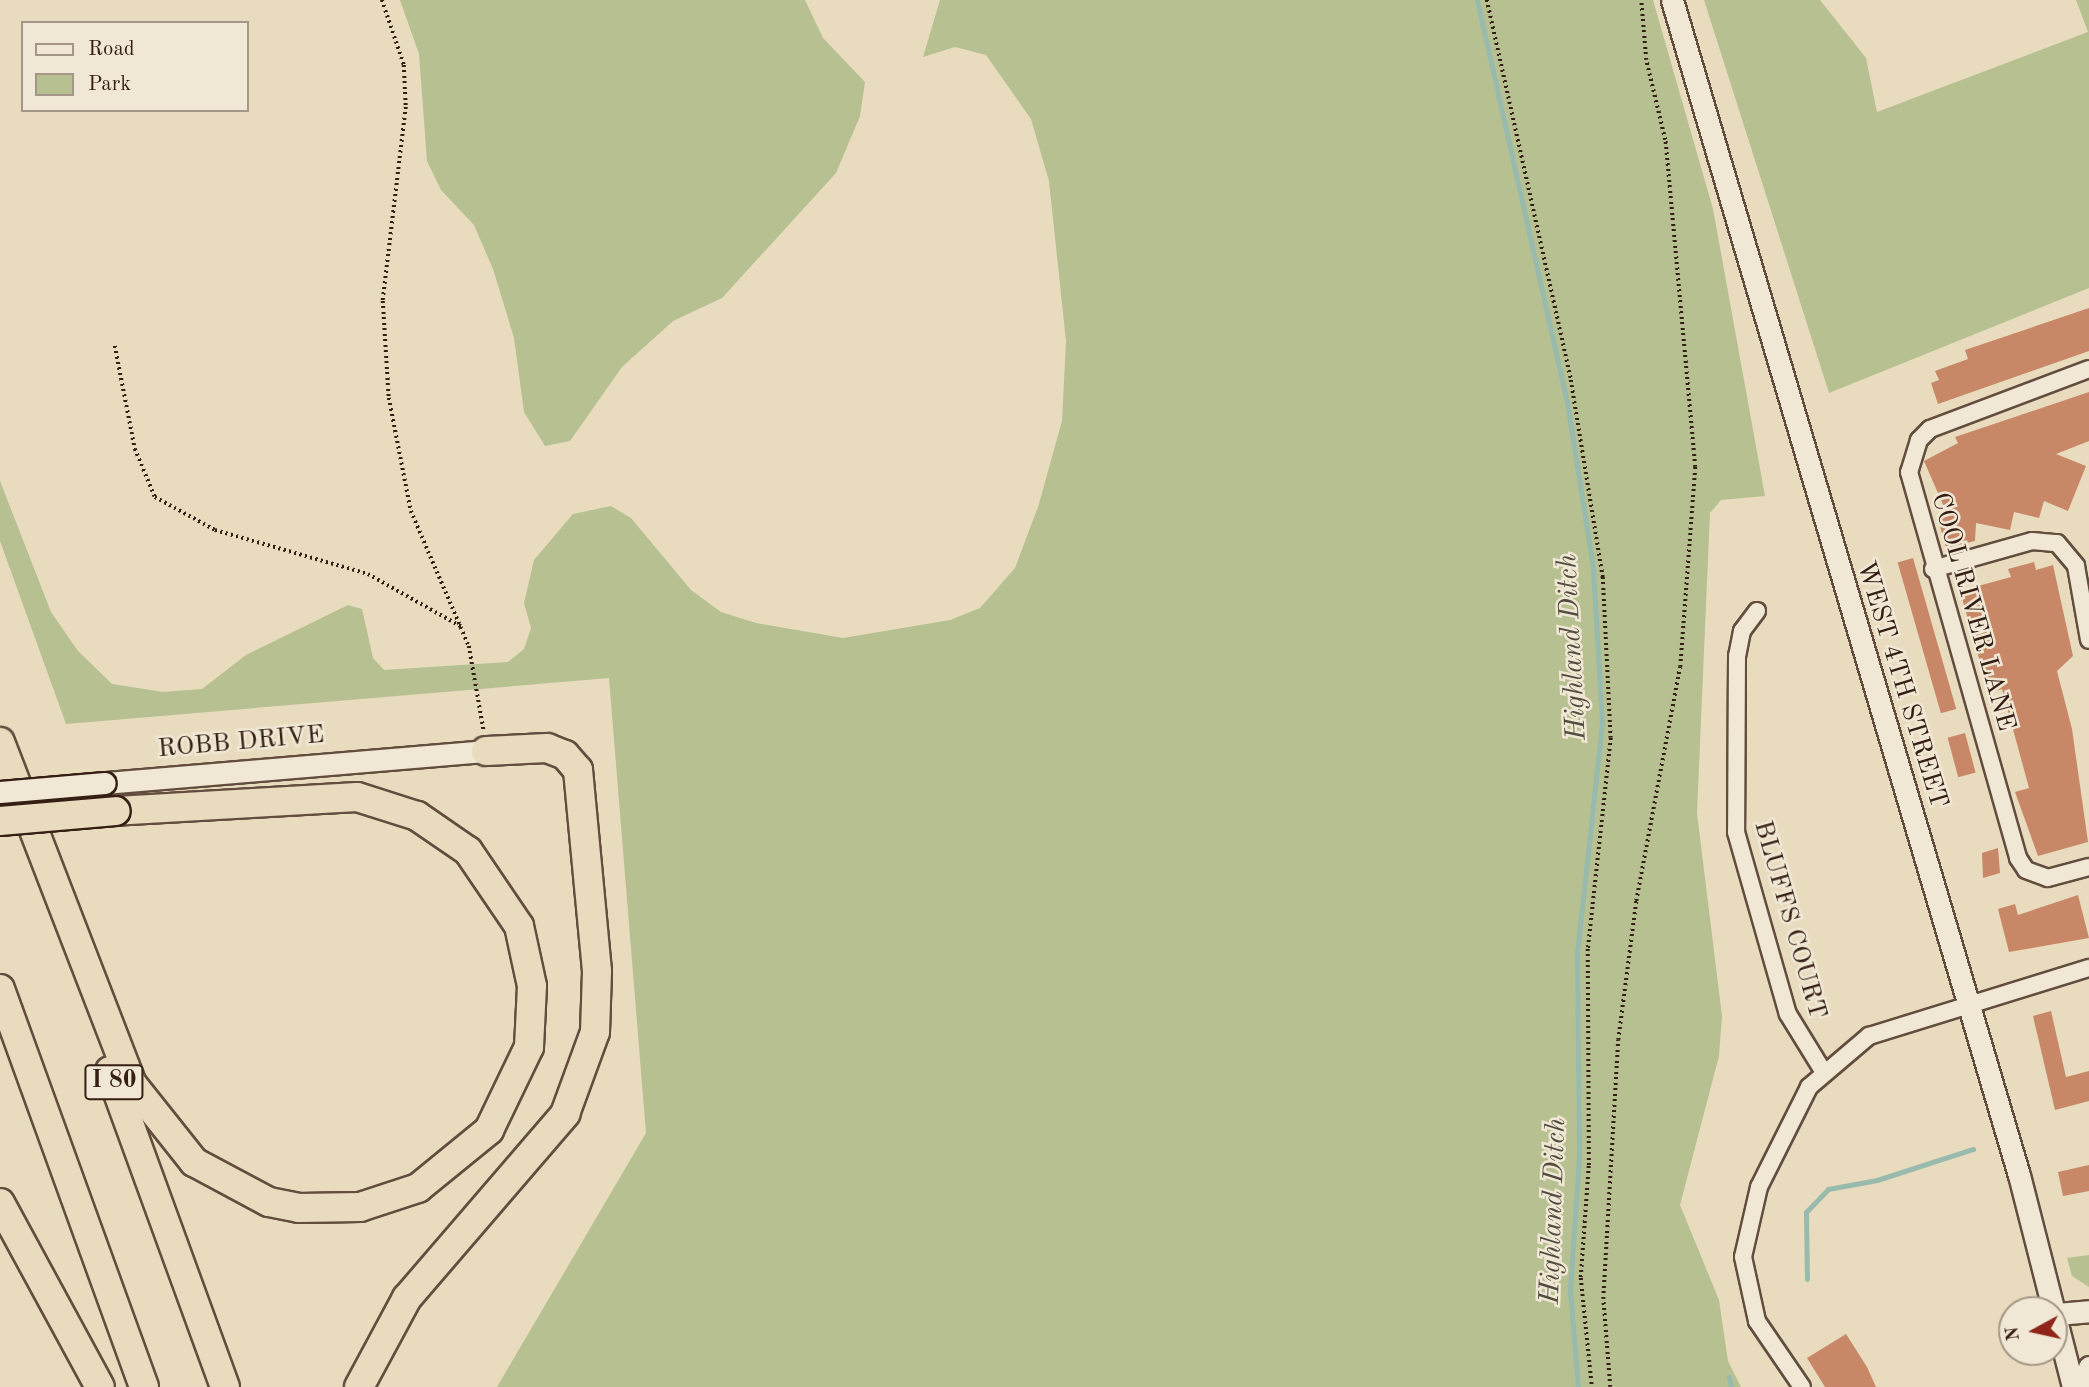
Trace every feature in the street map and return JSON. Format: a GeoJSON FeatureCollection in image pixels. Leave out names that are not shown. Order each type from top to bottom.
{"type":"FeatureCollection","features":[{"type":"Feature","properties":{"kind":"highway"},"geometry":{"type":"LineString","coordinates":[[0,742],[132,1084],[194,1162],[269,1202],[299,1208],[360,1207],[427,1182],[489,1130],[528,1047],[532,986],[519,926],[468,851],[417,816],[357,797],[116,811],[0,821]]}},
{"type":"Feature","properties":{"kind":"highway"},"geometry":{"type":"LineString","coordinates":[[359,1387],[407,1298],[565,1114],[595,1032],[597,971],[578,770],[565,755],[547,748],[486,751]]}},
{"type":"Feature","properties":{"kind":"highway","name":"I 80"},"geometry":{"type":"LineString","coordinates":[[0,778],[225,1387]]}},
{"type":"Feature","properties":{"kind":"highway"},"geometry":{"type":"LineString","coordinates":[[0,989],[144,1387]]}},
{"type":"Feature","properties":{"kind":"highway"},"geometry":{"type":"LineString","coordinates":[[0,1203],[100,1387]]}},
{"type":"Feature","properties":{"kind":"main road","name":"WEST 4TH STREET"},"geometry":{"type":"LineString","coordinates":[[1672,0],[2052,1296]]}},
{"type":"Feature","properties":{"kind":"main road","name":"ROBB DRIVE"},"geometry":{"type":"LineString","coordinates":[[0,792],[486,751]]}},
{"type":"Feature","properties":{"kind":"main road"},"geometry":{"type":"LineString","coordinates":[[2068,1313],[2089,1311]]}},
{"type":"Feature","properties":{"kind":"main road","name":"WEST 4TH STREET"},"geometry":{"type":"LineString","coordinates":[[2068,1364],[2073,1387]]}},
{"type":"Feature","properties":{"kind":"main road"},"geometry":{"type":"LineString","coordinates":[[2082,1387],[2089,1367]]}},
{"type":"Feature","properties":{"kind":"street","name":"COOL RIVER LANE"},"geometry":{"type":"LineString","coordinates":[[2089,369],[1944,422],[1919,440],[1910,488],[2018,858],[2026,870],[2048,878],[2089,867]]}},
{"type":"Feature","properties":{"kind":"street"},"geometry":{"type":"LineString","coordinates":[[1933,569],[2032,541],[2057,543],[2076,566],[2089,640]]}},
{"type":"Feature","properties":{"kind":"street","name":"BLUFFS COURT"},"geometry":{"type":"LineString","coordinates":[[1757,611],[1742,631],[1737,656],[1736,832],[1793,1028],[1823,1071]]}},
{"type":"Feature","properties":{"kind":"street"},"geometry":{"type":"LineString","coordinates":[[1801,1387],[1757,1321],[1743,1257],[1759,1186],[1823,1071],[1869,1037],[1965,1002],[2089,968]]}},
{"type":"Feature","properties":{"kind":"path"},"geometry":{"type":"LineString","coordinates":[[382,0],[404,65],[406,107],[383,301],[384,360],[411,511],[462,627],[486,751]]}},
{"type":"Feature","properties":{"kind":"path"},"geometry":{"type":"LineString","coordinates":[[1487,0],[1571,380],[1603,577],[1611,738],[1588,949],[1588,1166],[1581,1279],[1591,1387]]}},
{"type":"Feature","properties":{"kind":"path"},"geometry":{"type":"LineString","coordinates":[[1610,1387],[1604,1299],[1617,1053],[1636,901],[1680,667],[1695,467],[1665,140],[1646,60],[1642,0]]}},
{"type":"Feature","properties":{"kind":"path"},"geometry":{"type":"LineString","coordinates":[[115,346],[135,449],[155,497],[215,530],[369,574],[462,627]]}},
{"type":"Feature","properties":{"kind":"green space"},"geometry":{"type":"Polygon","coordinates":[[[400,0],[805,0],[823,38],[865,82],[860,116],[836,173],[722,298],[673,321],[622,367],[570,441],[545,446],[524,412],[514,338],[493,269],[474,225],[441,190],[427,161],[419,54],[400,0]]]}},
{"type":"Feature","properties":{"kind":"green space"},"geometry":{"type":"Polygon","coordinates":[[[940,0],[1653,0],[1713,209],[1765,496],[1721,500],[1710,513],[1697,813],[1722,1016],[1719,1056],[1680,1205],[1719,1300],[1728,1361],[1741,1387],[497,1387],[646,1133],[609,678],[66,724],[0,541],[0,481],[51,612],[78,651],[112,684],[163,692],[202,689],[246,655],[348,605],[362,609],[373,658],[384,670],[508,662],[524,649],[531,628],[524,603],[534,560],[573,514],[611,506],[631,518],[691,590],[721,612],[756,623],[843,638],[950,620],[980,608],[1015,568],[1038,507],[1062,421],[1066,341],[1049,181],[1031,119],[986,55],[955,47],[923,57],[940,0]]]}},
{"type":"Feature","properties":{"kind":"green space"},"geometry":{"type":"Polygon","coordinates":[[[1704,0],[1820,0],[1866,58],[1877,112],[2088,32],[2076,0],[2089,0],[2089,288],[1829,393],[1704,0]]]}},
{"type":"Feature","properties":{"kind":"green space"},"geometry":{"type":"Polygon","coordinates":[[[2089,1255],[2089,1287],[2072,1276],[2067,1258],[2089,1255]]]}},
{"type":"Feature","properties":{"kind":"building"},"geometry":{"type":"Polygon","coordinates":[[[2089,308],[2089,351],[1938,404],[1931,383],[1939,380],[1935,371],[1968,359],[1965,350],[2089,308]]]}},
{"type":"Feature","properties":{"kind":"building"},"geometry":{"type":"Polygon","coordinates":[[[2089,392],[2089,441],[2056,454],[2086,466],[2068,511],[2044,501],[2039,518],[2014,512],[2010,530],[1976,523],[1975,541],[1946,548],[1938,519],[1948,516],[1924,461],[1958,443],[1955,437],[2089,392]]]}},
{"type":"Feature","properties":{"kind":"building"},"geometry":{"type":"Polygon","coordinates":[[[1913,558],[1956,709],[1941,713],[1898,562],[1913,558]]]}},
{"type":"Feature","properties":{"kind":"building"},"geometry":{"type":"Polygon","coordinates":[[[2034,562],[2036,570],[2053,565],[2073,656],[2057,671],[2072,729],[2088,842],[2038,856],[2015,792],[2029,788],[2002,689],[1989,693],[1960,591],[2011,577],[2008,569],[2034,562]]]}},
{"type":"Feature","properties":{"kind":"building"},"geometry":{"type":"Polygon","coordinates":[[[1965,733],[1976,773],[1958,777],[1948,738],[1965,733]]]}},
{"type":"Feature","properties":{"kind":"building"},"geometry":{"type":"Polygon","coordinates":[[[1998,848],[2000,873],[1983,878],[1982,853],[1998,848]]]}},
{"type":"Feature","properties":{"kind":"building"},"geometry":{"type":"Polygon","coordinates":[[[2078,895],[2089,938],[2009,952],[1998,909],[2015,904],[2018,915],[2078,895]]]}},
{"type":"Feature","properties":{"kind":"building"},"geometry":{"type":"Polygon","coordinates":[[[2051,1011],[2066,1077],[2089,1071],[2089,1101],[2055,1110],[2033,1016],[2051,1011]]]}},
{"type":"Feature","properties":{"kind":"building"},"geometry":{"type":"Polygon","coordinates":[[[2089,1165],[2089,1191],[2063,1196],[2058,1172],[2089,1165]]]}},
{"type":"Feature","properties":{"kind":"building"},"geometry":{"type":"Polygon","coordinates":[[[1846,1334],[1876,1387],[1825,1387],[1807,1358],[1846,1334]]]}},
{"type":"Feature","properties":{"kind":"waterway","name":"Highland Ditch"},"geometry":{"type":"LineString","coordinates":[[1477,0],[1567,402],[1593,568],[1602,723],[1577,955],[1579,1157],[1570,1290],[1578,1387]]}},
{"type":"Feature","properties":{"kind":"waterway"},"geometry":{"type":"LineString","coordinates":[[1807,1279],[1806,1212],[1828,1189],[1877,1180],[1973,1149]]}},
{"type":"Feature","properties":{"kind":"waterway"},"geometry":{"type":"LineString","coordinates":[[1729,1377],[1731,1387]]}}]}
